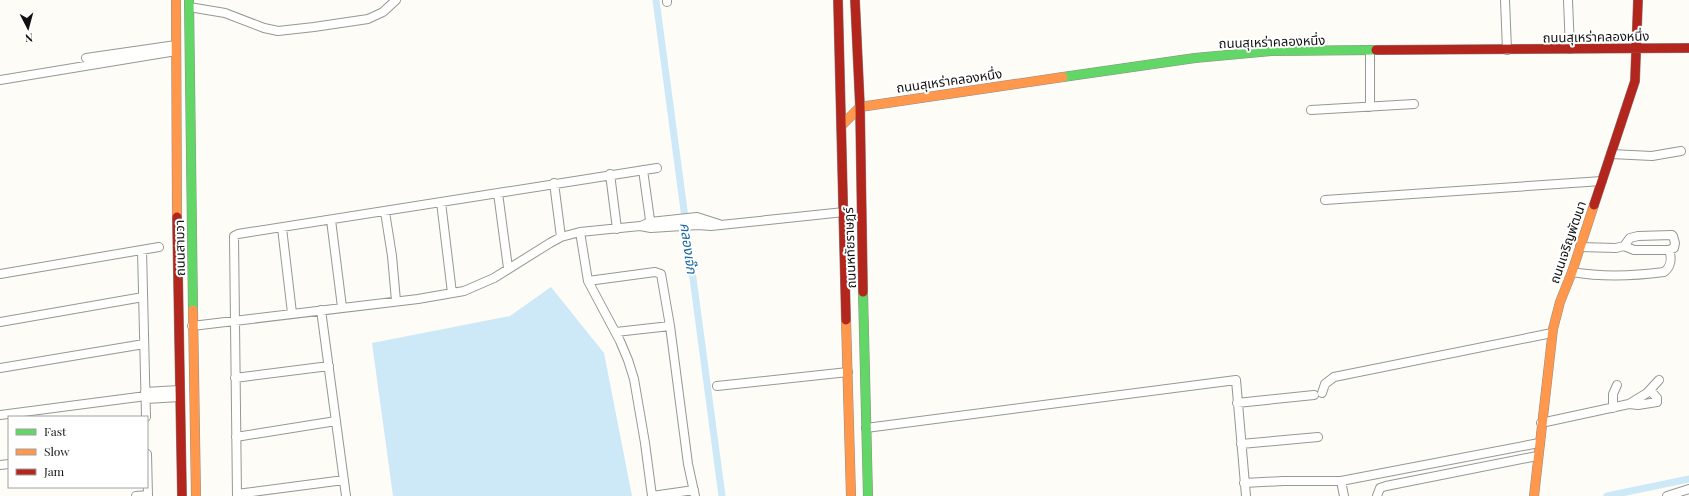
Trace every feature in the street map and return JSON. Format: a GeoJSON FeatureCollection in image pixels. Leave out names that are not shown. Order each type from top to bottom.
{"type":"FeatureCollection","features":[{"type":"Feature","properties":{"kind":"main road","name":"ถนนสามวา"},"geometry":{"type":"LineString","coordinates":[[176,0],[179,394],[182,496]]}},
{"type":"Feature","properties":{"kind":"main road","name":"ถนนหทัยราษฎร์"},"geometry":{"type":"LineString","coordinates":[[838,0],[851,496]]}},
{"type":"Feature","properties":{"kind":"main road","name":"ถนนหทัยราษฎร์"},"geometry":{"type":"LineString","coordinates":[[855,0],[860,107],[868,496]]}},
{"type":"Feature","properties":{"kind":"main road","name":"ถนนเจริญพัฒนา"},"geometry":{"type":"LineString","coordinates":[[1534,496],[1537,456],[1552,333],[1560,302],[1572,272],[1635,81],[1638,0]]}},
{"type":"Feature","properties":{"kind":"main road","name":"ถนนสามวา"},"geometry":{"type":"LineString","coordinates":[[189,3],[192,326],[196,496]]}},
{"type":"Feature","properties":{"kind":"main road","name":"ถนนสุเหร่าคลองหนึ่ง"},"geometry":{"type":"LineString","coordinates":[[860,107],[1062,76],[1210,56],[1271,51],[1689,48]]}},
{"type":"Feature","properties":{"kind":"main road"},"geometry":{"type":"LineString","coordinates":[[840,90],[860,107],[841,126]]}},
{"type":"Feature","properties":{"kind":"main road"},"geometry":{"type":"LineString","coordinates":[[176,110],[190,110]]}},
{"type":"Feature","properties":{"kind":"street"},"geometry":{"type":"LineString","coordinates":[[189,3],[225,13],[264,28],[278,31],[368,19],[383,12],[396,0]]}},
{"type":"Feature","properties":{"kind":"street"},"geometry":{"type":"LineString","coordinates":[[1505,0],[1507,50]]}},
{"type":"Feature","properties":{"kind":"street"},"geometry":{"type":"LineString","coordinates":[[1568,0],[1570,49]]}},
{"type":"Feature","properties":{"kind":"street"},"geometry":{"type":"LineString","coordinates":[[86,58],[176,48]]}},
{"type":"Feature","properties":{"kind":"street"},"geometry":{"type":"LineString","coordinates":[[0,80],[176,48]]}},
{"type":"Feature","properties":{"kind":"street"},"geometry":{"type":"LineString","coordinates":[[1370,51],[1370,107]]}},
{"type":"Feature","properties":{"kind":"street"},"geometry":{"type":"LineString","coordinates":[[1311,110],[1414,104]]}},
{"type":"Feature","properties":{"kind":"street"},"geometry":{"type":"LineString","coordinates":[[1611,154],[1646,156],[1680,151]]}},
{"type":"Feature","properties":{"kind":"street"},"geometry":{"type":"LineString","coordinates":[[344,480],[237,495],[234,236],[498,192],[657,168]]}},
{"type":"Feature","properties":{"kind":"street"},"geometry":{"type":"LineString","coordinates":[[643,170],[651,225]]}},
{"type":"Feature","properties":{"kind":"street"},"geometry":{"type":"LineString","coordinates":[[610,174],[617,229]]}},
{"type":"Feature","properties":{"kind":"street"},"geometry":{"type":"LineString","coordinates":[[1324,200],[1602,182]]}},
{"type":"Feature","properties":{"kind":"street"},"geometry":{"type":"LineString","coordinates":[[554,183],[561,237]]}},
{"type":"Feature","properties":{"kind":"street"},"geometry":{"type":"LineString","coordinates":[[498,192],[508,268]]}},
{"type":"Feature","properties":{"kind":"street"},"geometry":{"type":"LineString","coordinates":[[441,202],[448,247],[452,293]]}},
{"type":"Feature","properties":{"kind":"street"},"geometry":{"type":"LineString","coordinates":[[385,212],[392,256],[396,301]]}},
{"type":"Feature","properties":{"kind":"street"},"geometry":{"type":"LineString","coordinates":[[192,326],[452,293],[478,286],[529,254],[561,237],[580,232],[676,222],[697,221],[724,225],[844,212]]}},
{"type":"Feature","properties":{"kind":"street"},"geometry":{"type":"LineString","coordinates":[[331,220],[342,307]]}},
{"type":"Feature","properties":{"kind":"street"},"geometry":{"type":"LineString","coordinates":[[282,228],[292,313]]}},
{"type":"Feature","properties":{"kind":"street"},"geometry":{"type":"LineString","coordinates":[[580,232],[588,281],[616,332],[634,379],[644,436],[652,496],[694,493],[688,464],[662,277],[658,272],[588,281]]}},
{"type":"Feature","properties":{"kind":"street"},"geometry":{"type":"LineString","coordinates":[[1580,247],[1606,249],[1624,246],[1634,250],[1669,250],[1675,246],[1674,236],[1672,235],[1638,236],[1630,238],[1624,246]]}},
{"type":"Feature","properties":{"kind":"street"},"geometry":{"type":"LineString","coordinates":[[0,274],[159,247]]}},
{"type":"Feature","properties":{"kind":"street"},"geometry":{"type":"LineString","coordinates":[[142,250],[146,416]]}},
{"type":"Feature","properties":{"kind":"street"},"geometry":{"type":"LineString","coordinates":[[1572,272],[1611,275],[1664,272],[1671,260],[1669,250]]}},
{"type":"Feature","properties":{"kind":"street"},"geometry":{"type":"LineString","coordinates":[[0,322],[143,297]]}},
{"type":"Feature","properties":{"kind":"street"},"geometry":{"type":"LineString","coordinates":[[321,310],[346,496]]}},
{"type":"Feature","properties":{"kind":"street"},"geometry":{"type":"LineString","coordinates":[[616,332],[670,326]]}},
{"type":"Feature","properties":{"kind":"street"},"geometry":{"type":"LineString","coordinates":[[1322,393],[1325,384],[1334,377],[1552,333]]}},
{"type":"Feature","properties":{"kind":"street"},"geometry":{"type":"LineString","coordinates":[[0,368],[144,344]]}},
{"type":"Feature","properties":{"kind":"street"},"geometry":{"type":"LineString","coordinates":[[236,378],[329,366]]}},
{"type":"Feature","properties":{"kind":"street"},"geometry":{"type":"LineString","coordinates":[[717,386],[848,372]]}},
{"type":"Feature","properties":{"kind":"street"},"geometry":{"type":"LineString","coordinates":[[866,428],[1236,380],[1246,496]]}},
{"type":"Feature","properties":{"kind":"street"},"geometry":{"type":"LineString","coordinates":[[1541,422],[1629,404],[1650,390],[1659,380]]}},
{"type":"Feature","properties":{"kind":"street"},"geometry":{"type":"LineString","coordinates":[[1613,408],[1613,394],[1617,385]]}},
{"type":"Feature","properties":{"kind":"street"},"geometry":{"type":"LineString","coordinates":[[1629,404],[1638,406],[1657,402],[1657,398],[1650,390]]}},
{"type":"Feature","properties":{"kind":"street"},"geometry":{"type":"LineString","coordinates":[[0,415],[145,395],[179,394]]}},
{"type":"Feature","properties":{"kind":"street"},"geometry":{"type":"LineString","coordinates":[[1237,403],[1314,395]]}},
{"type":"Feature","properties":{"kind":"street"},"geometry":{"type":"LineString","coordinates":[[236,437],[336,421]]}},
{"type":"Feature","properties":{"kind":"street"},"geometry":{"type":"LineString","coordinates":[[1241,444],[1318,437]]}},
{"type":"Feature","properties":{"kind":"street"},"geometry":{"type":"LineString","coordinates":[[1244,483],[1283,480],[1341,481],[1539,443]]}},
{"type":"Feature","properties":{"kind":"street"},"geometry":{"type":"LineString","coordinates":[[1376,496],[1380,488],[1386,486],[1537,456]]}},
{"type":"Feature","properties":{"kind":"street"},"geometry":{"type":"LineString","coordinates":[[1341,481],[1344,496]]}},
{"type":"Feature","properties":{"kind":"street"},"geometry":{"type":"LineString","coordinates":[[1667,496],[1689,489]]}},
{"type":"Feature","properties":{"kind":"street"},"geometry":{"type":"LineString","coordinates":[[136,496],[148,495]]}},
{"type":"Feature","properties":{"kind":"water"},"geometry":{"type":"Polygon","coordinates":[[[551,287],[604,353],[632,496],[393,496],[372,343],[510,316],[551,287]]]}},
{"type":"Feature","properties":{"kind":"waterway","name":"คลองเจ๊ก"},"geometry":{"type":"LineString","coordinates":[[656,0],[722,496]]}},
{"type":"Feature","properties":{"kind":"waterway"},"geometry":{"type":"LineString","coordinates":[[1607,496],[1689,479]]}},
{"type":"Feature","properties":{"kind":"traffic: fast"},"geometry":{"type":"LineString","coordinates":[[189,0],[193,310]]}},
{"type":"Feature","properties":{"kind":"traffic: fast"},"geometry":{"type":"LineString","coordinates":[[1063,77],[1195,58],[1271,51],[1376,50]]}},
{"type":"Feature","properties":{"kind":"traffic: fast"},"geometry":{"type":"LineString","coordinates":[[863,292],[868,496]]}},
{"type":"Feature","properties":{"kind":"traffic: slow"},"geometry":{"type":"LineString","coordinates":[[176,0],[177,217]]}},
{"type":"Feature","properties":{"kind":"traffic: slow"},"geometry":{"type":"LineString","coordinates":[[860,107],[1063,77]]}},
{"type":"Feature","properties":{"kind":"traffic: slow"},"geometry":{"type":"LineString","coordinates":[[841,126],[860,107]]}},
{"type":"Feature","properties":{"kind":"traffic: slow"},"geometry":{"type":"LineString","coordinates":[[1534,496],[1553,329],[1560,302],[1572,272],[1594,205]]}},
{"type":"Feature","properties":{"kind":"traffic: slow"},"geometry":{"type":"LineString","coordinates":[[193,310],[196,496]]}},
{"type":"Feature","properties":{"kind":"traffic: slow"},"geometry":{"type":"LineString","coordinates":[[846,320],[851,496]]}},
{"type":"Feature","properties":{"kind":"traffic: jam"},"geometry":{"type":"LineString","coordinates":[[838,0],[846,320]]}},
{"type":"Feature","properties":{"kind":"traffic: jam"},"geometry":{"type":"LineString","coordinates":[[855,0],[860,107],[863,292]]}},
{"type":"Feature","properties":{"kind":"traffic: jam"},"geometry":{"type":"LineString","coordinates":[[1594,205],[1635,81],[1638,0]]}},
{"type":"Feature","properties":{"kind":"traffic: jam"},"geometry":{"type":"LineString","coordinates":[[1376,50],[1689,48]]}},
{"type":"Feature","properties":{"kind":"traffic: jam"},"geometry":{"type":"LineString","coordinates":[[177,217],[182,496]]}}]}
